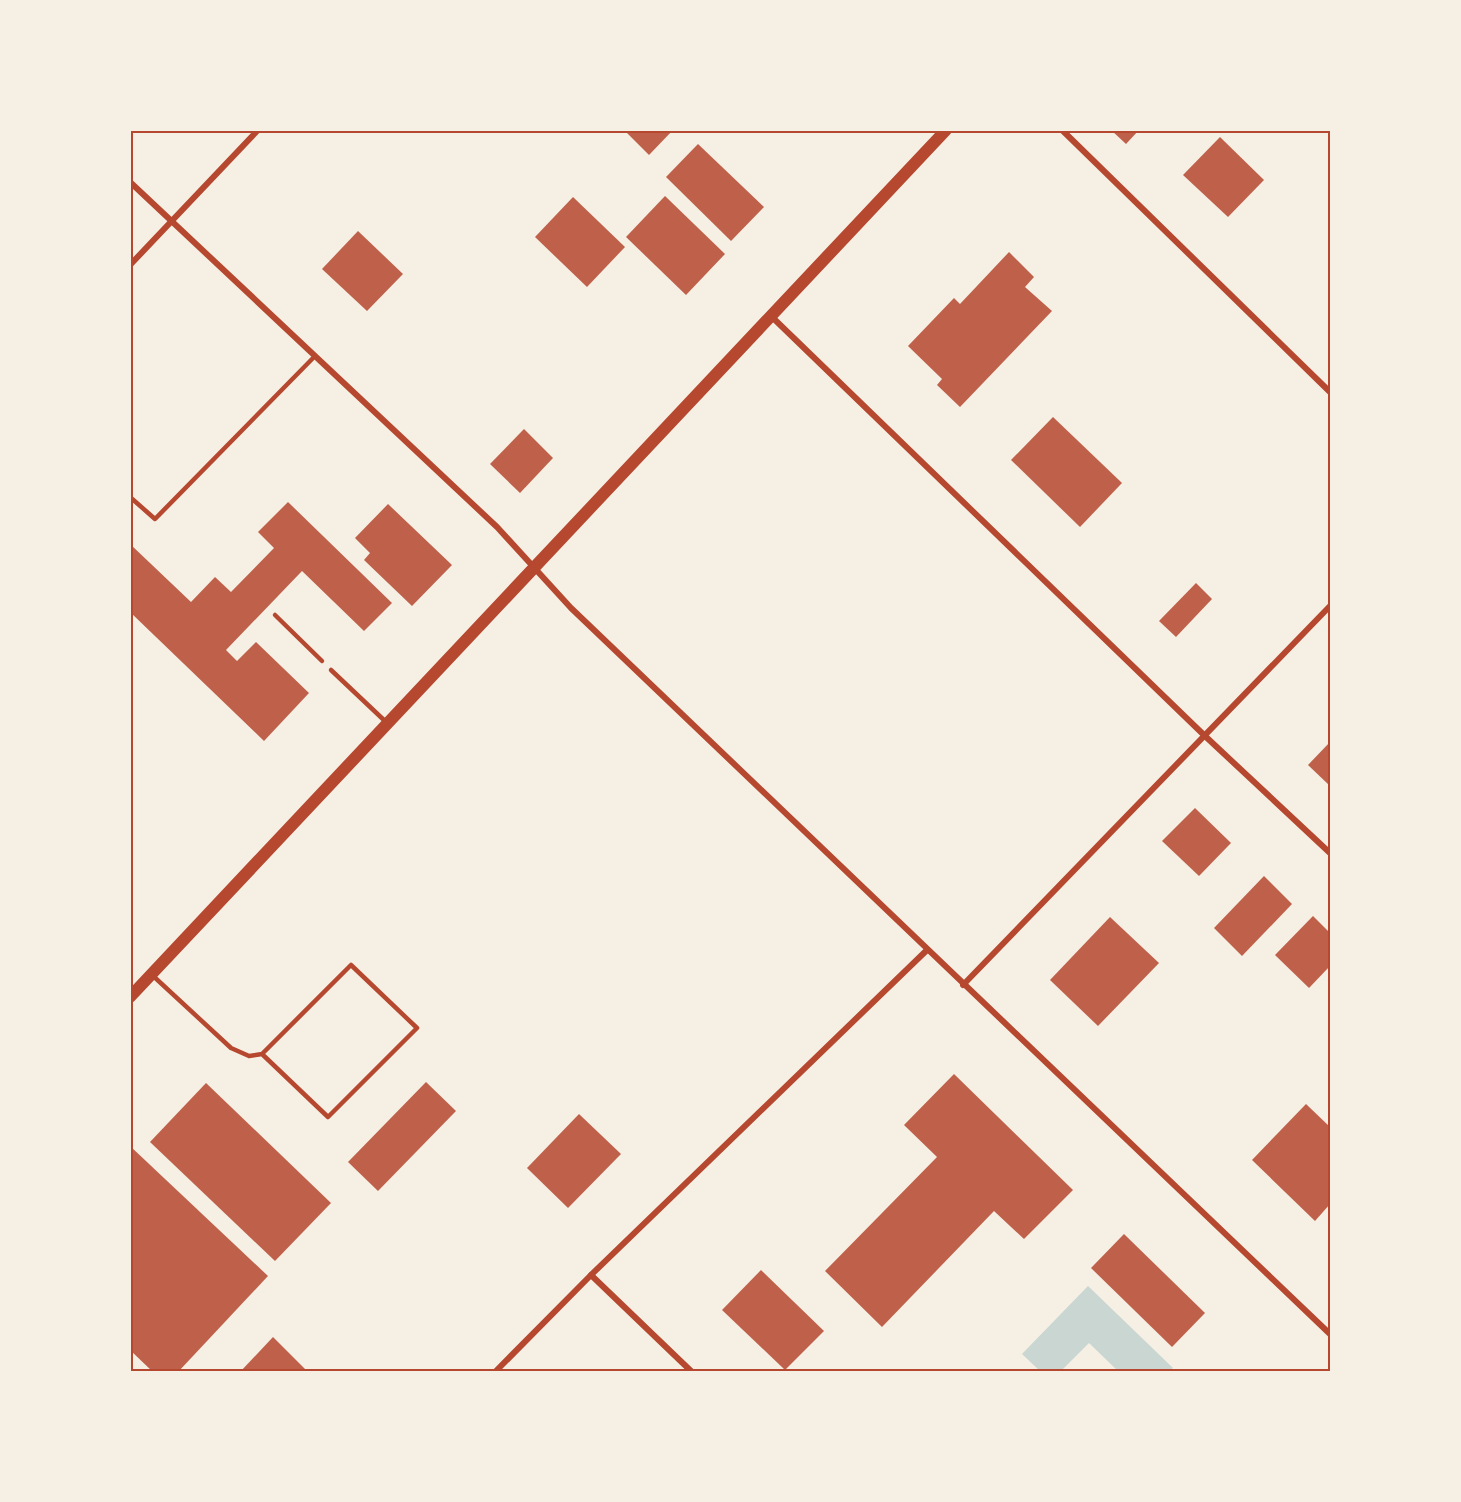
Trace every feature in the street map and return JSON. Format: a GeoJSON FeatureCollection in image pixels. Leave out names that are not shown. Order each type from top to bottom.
{"type":"FeatureCollection","features":[{"type":"Feature","properties":{"kind":"main road"},"geometry":{"type":"LineString","coordinates":[[130,997],[946,130]]}},
{"type":"Feature","properties":{"kind":"street"},"geometry":{"type":"LineString","coordinates":[[130,265],[258,130]]}},
{"type":"Feature","properties":{"kind":"street"},"geometry":{"type":"LineString","coordinates":[[1062,130],[1330,392]]}},
{"type":"Feature","properties":{"kind":"street"},"geometry":{"type":"LineString","coordinates":[[130,182],[497,527],[571,608],[1330,1334]]}},
{"type":"Feature","properties":{"kind":"street"},"geometry":{"type":"LineString","coordinates":[[772,317],[1204,736],[1330,853]]}},
{"type":"Feature","properties":{"kind":"street"},"geometry":{"type":"LineString","coordinates":[[963,985],[1330,606]]}},
{"type":"Feature","properties":{"kind":"street"},"geometry":{"type":"LineString","coordinates":[[495,1371],[927,950]]}},
{"type":"Feature","properties":{"kind":"street"},"geometry":{"type":"LineString","coordinates":[[591,1275],[692,1371]]}},
{"type":"Feature","properties":{"kind":"lane"},"geometry":{"type":"LineString","coordinates":[[130,497],[155,519],[315,356]]}},
{"type":"Feature","properties":{"kind":"lane"},"geometry":{"type":"LineString","coordinates":[[275,615],[322,661]]}},
{"type":"Feature","properties":{"kind":"lane"},"geometry":{"type":"LineString","coordinates":[[331,670],[388,724]]}},
{"type":"Feature","properties":{"kind":"lane"},"geometry":{"type":"LineString","coordinates":[[151,974],[231,1048],[249,1056],[262,1054],[351,965],[417,1028],[328,1116],[262,1054]]}},
{"type":"Feature","properties":{"kind":"shaded area"},"geometry":{"type":"Polygon","coordinates":[[[1088,1286],[1173,1368],[1169,1371],[1118,1371],[1089,1343],[1061,1371],[1040,1371],[1022,1354],[1088,1286]]]}},
{"type":"Feature","properties":{"kind":"building"},"geometry":{"type":"Polygon","coordinates":[[[624,130],[673,130],[649,155],[624,130]]]}},
{"type":"Feature","properties":{"kind":"building"},"geometry":{"type":"Polygon","coordinates":[[[1111,130],[1139,130],[1126,144],[1111,130]]]}},
{"type":"Feature","properties":{"kind":"building"},"geometry":{"type":"Polygon","coordinates":[[[1220,137],[1264,180],[1228,217],[1183,175],[1220,137]]]}},
{"type":"Feature","properties":{"kind":"building"},"geometry":{"type":"Polygon","coordinates":[[[698,144],[764,207],[731,241],[666,177],[698,144]]]}},
{"type":"Feature","properties":{"kind":"building"},"geometry":{"type":"Polygon","coordinates":[[[665,196],[725,254],[686,295],[626,237],[665,196]]]}},
{"type":"Feature","properties":{"kind":"building"},"geometry":{"type":"Polygon","coordinates":[[[573,197],[625,247],[587,287],[535,237],[573,197]]]}},
{"type":"Feature","properties":{"kind":"building"},"geometry":{"type":"Polygon","coordinates":[[[358,231],[403,274],[367,311],[322,269],[358,231]]]}},
{"type":"Feature","properties":{"kind":"building"},"geometry":{"type":"Polygon","coordinates":[[[1009,252],[1034,277],[1025,287],[1052,311],[960,407],[937,385],[942,379],[908,346],[954,298],[960,304],[1009,252]]]}},
{"type":"Feature","properties":{"kind":"building"},"geometry":{"type":"Polygon","coordinates":[[[1053,417],[1122,483],[1080,527],[1011,460],[1053,417]]]}},
{"type":"Feature","properties":{"kind":"building"},"geometry":{"type":"Polygon","coordinates":[[[524,429],[553,458],[520,493],[490,464],[524,429]]]}},
{"type":"Feature","properties":{"kind":"building"},"geometry":{"type":"Polygon","coordinates":[[[288,502],[392,603],[364,631],[302,571],[226,650],[237,661],[256,642],[309,693],[264,741],[130,612],[130,544],[191,602],[215,577],[231,592],[274,548],[258,532],[288,502]]]}},
{"type":"Feature","properties":{"kind":"building"},"geometry":{"type":"Polygon","coordinates":[[[388,504],[452,565],[412,606],[364,560],[370,553],[355,538],[388,504]]]}},
{"type":"Feature","properties":{"kind":"building"},"geometry":{"type":"Polygon","coordinates":[[[1196,583],[1212,599],[1176,637],[1159,621],[1196,583]]]}},
{"type":"Feature","properties":{"kind":"building"},"geometry":{"type":"Polygon","coordinates":[[[1330,742],[1330,786],[1308,765],[1330,742]]]}},
{"type":"Feature","properties":{"kind":"building"},"geometry":{"type":"Polygon","coordinates":[[[1195,808],[1231,843],[1199,876],[1162,841],[1195,808]]]}},
{"type":"Feature","properties":{"kind":"building"},"geometry":{"type":"Polygon","coordinates":[[[1264,876],[1292,904],[1242,956],[1214,928],[1264,876]]]}},
{"type":"Feature","properties":{"kind":"building"},"geometry":{"type":"Polygon","coordinates":[[[1313,916],[1330,933],[1330,966],[1309,988],[1275,955],[1313,916]]]}},
{"type":"Feature","properties":{"kind":"building"},"geometry":{"type":"Polygon","coordinates":[[[1110,917],[1159,963],[1098,1026],[1050,980],[1110,917]]]}},
{"type":"Feature","properties":{"kind":"building"},"geometry":{"type":"Polygon","coordinates":[[[954,1074],[1073,1190],[1024,1239],[994,1211],[882,1327],[825,1271],[937,1157],[904,1125],[954,1074]]]}},
{"type":"Feature","properties":{"kind":"building"},"geometry":{"type":"Polygon","coordinates":[[[426,1082],[456,1111],[378,1191],[348,1162],[426,1082]]]}},
{"type":"Feature","properties":{"kind":"building"},"geometry":{"type":"Polygon","coordinates":[[[206,1083],[331,1203],[275,1261],[150,1142],[206,1083]]]}},
{"type":"Feature","properties":{"kind":"building"},"geometry":{"type":"Polygon","coordinates":[[[1306,1104],[1330,1127],[1330,1204],[1315,1221],[1252,1160],[1306,1104]]]}},
{"type":"Feature","properties":{"kind":"building"},"geometry":{"type":"Polygon","coordinates":[[[579,1114],[621,1154],[568,1208],[527,1168],[579,1114]]]}},
{"type":"Feature","properties":{"kind":"building"},"geometry":{"type":"Polygon","coordinates":[[[130,1146],[268,1276],[178,1372],[153,1372],[130,1350],[130,1146]]]}},
{"type":"Feature","properties":{"kind":"building"},"geometry":{"type":"Polygon","coordinates":[[[1124,1234],[1205,1313],[1172,1347],[1091,1268],[1124,1234]]]}},
{"type":"Feature","properties":{"kind":"building"},"geometry":{"type":"Polygon","coordinates":[[[761,1270],[824,1331],[785,1370],[722,1310],[761,1270]]]}},
{"type":"Feature","properties":{"kind":"building"},"geometry":{"type":"Polygon","coordinates":[[[273,1337],[308,1372],[240,1372],[273,1337]]]}}]}
